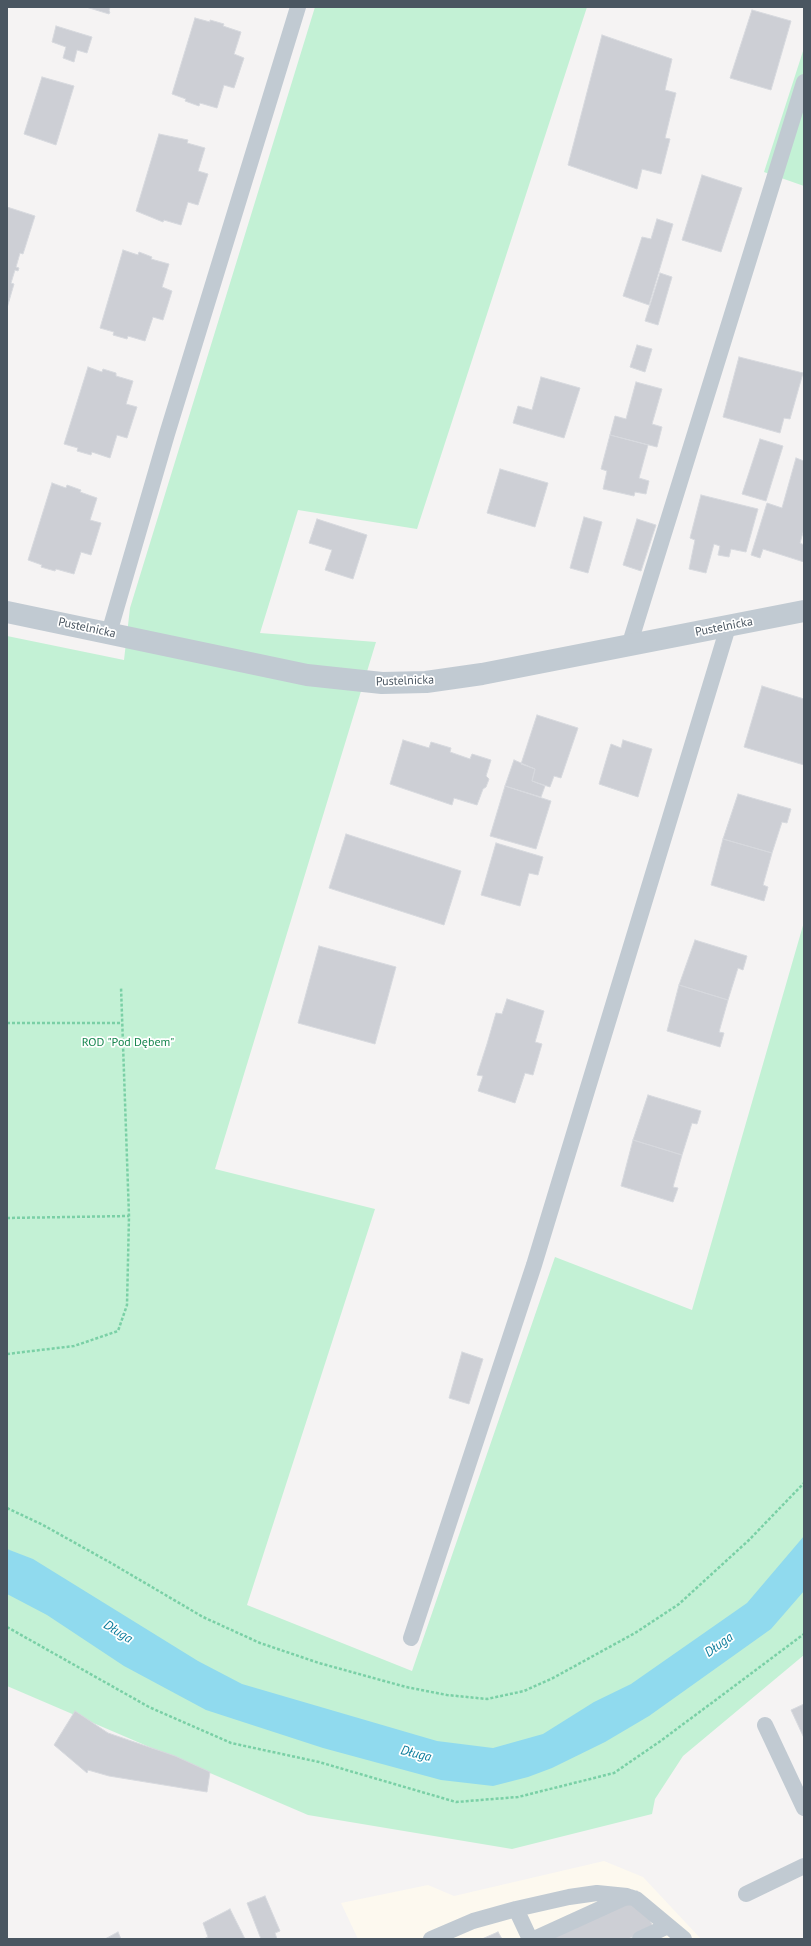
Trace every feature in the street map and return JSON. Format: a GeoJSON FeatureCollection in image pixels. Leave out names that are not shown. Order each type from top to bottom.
{"type":"FeatureCollection","features":[{"type":"Feature","properties":{"kind":"street","name":"Pustelnicka"},"geometry":{"type":"LineString","coordinates":[[7,612],[307,675],[382,683],[426,682],[482,674],[804,611]]}},
{"type":"Feature","properties":{"kind":"lane"},"geometry":{"type":"LineString","coordinates":[[109,633],[169,426],[298,7]]}},
{"type":"Feature","properties":{"kind":"lane"},"geometry":{"type":"LineString","coordinates":[[629,646],[804,82]]}},
{"type":"Feature","properties":{"kind":"lane"},"geometry":{"type":"LineString","coordinates":[[411,1638],[534,1265],[728,626]]}},
{"type":"Feature","properties":{"kind":"lane"},"geometry":{"type":"LineString","coordinates":[[765,1725],[804,1808]]}},
{"type":"Feature","properties":{"kind":"lane"},"geometry":{"type":"LineString","coordinates":[[746,1894],[804,1866]]}},
{"type":"Feature","properties":{"kind":"lane"},"geometry":{"type":"LineString","coordinates":[[431,1939],[473,1921],[516,1909],[569,1897],[597,1893],[636,1899],[684,1939]]}},
{"type":"Feature","properties":{"kind":"lane"},"geometry":{"type":"LineString","coordinates":[[534,1939],[624,1898],[630,1897]]}},
{"type":"Feature","properties":{"kind":"lane"},"geometry":{"type":"LineString","coordinates":[[516,1909],[530,1939]]}},
{"type":"Feature","properties":{"kind":"lane"},"geometry":{"type":"LineString","coordinates":[[640,1939],[668,1926]]}},
{"type":"Feature","properties":{"kind":"path"},"geometry":{"type":"LineString","coordinates":[[7,1354],[74,1346],[118,1331],[127,1305],[129,1216],[121,987]]}},
{"type":"Feature","properties":{"kind":"path"},"geometry":{"type":"LineString","coordinates":[[7,1023],[122,1023]]}},
{"type":"Feature","properties":{"kind":"path"},"geometry":{"type":"LineString","coordinates":[[7,1218],[129,1216]]}},
{"type":"Feature","properties":{"kind":"path"},"geometry":{"type":"LineString","coordinates":[[7,1627],[150,1708],[231,1742],[319,1762],[456,1802],[518,1798],[614,1773],[662,1740],[804,1634]]}},
{"type":"Feature","properties":{"kind":"shaded area"},"geometry":{"type":"Polygon","coordinates":[[[604,1861],[643,1877],[701,1939],[358,1939],[341,1903],[428,1885],[454,1896],[604,1861]]]}},
{"type":"Feature","properties":{"kind":"green space","name":"ROD \"Pod Dębem\""},"geometry":{"type":"Polygon","coordinates":[[[315,7],[587,7],[417,529],[298,510],[260,633],[376,642],[215,1169],[375,1209],[247,1605],[412,1671],[555,1257],[692,1310],[804,922],[804,1655],[683,1756],[655,1799],[652,1814],[512,1849],[308,1815],[7,1686],[7,636],[124,660],[130,608],[315,7]]]}},
{"type":"Feature","properties":{"kind":"green space"},"geometry":{"type":"Polygon","coordinates":[[[804,48],[804,186],[764,172],[804,48]]]}},
{"type":"Feature","properties":{"kind":"water","name":"Długa"},"geometry":{"type":"Polygon","coordinates":[[[804,1536],[804,1591],[771,1629],[649,1716],[605,1742],[552,1768],[528,1777],[493,1786],[441,1780],[323,1748],[206,1710],[124,1666],[47,1615],[7,1594],[7,1549],[33,1559],[198,1661],[242,1684],[437,1741],[493,1748],[543,1734],[594,1702],[631,1684],[747,1603],[804,1536]]]}},
{"type":"Feature","properties":{"kind":"building"},"geometry":{"type":"Polygon","coordinates":[[[86,7],[110,7],[110,12],[109,14],[86,7]]]}},
{"type":"Feature","properties":{"kind":"building"},"geometry":{"type":"Polygon","coordinates":[[[752,10],[791,21],[771,90],[730,78],[752,10]]]}},
{"type":"Feature","properties":{"kind":"building"},"geometry":{"type":"Polygon","coordinates":[[[195,18],[224,24],[223,26],[241,32],[234,54],[244,58],[234,88],[224,85],[217,108],[200,103],[199,106],[172,94],[195,18]]]}},
{"type":"Feature","properties":{"kind":"building"},"geometry":{"type":"Polygon","coordinates":[[[56,26],[92,37],[87,53],[77,50],[74,62],[63,58],[66,47],[52,42],[56,26]]]}},
{"type":"Feature","properties":{"kind":"building"},"geometry":{"type":"Polygon","coordinates":[[[602,35],[672,59],[665,90],[676,93],[665,138],[670,139],[661,174],[642,169],[637,189],[568,165],[602,35]]]}},
{"type":"Feature","properties":{"kind":"building"},"geometry":{"type":"Polygon","coordinates":[[[42,77],[74,86],[56,145],[24,134],[42,77]]]}},
{"type":"Feature","properties":{"kind":"building"},"geometry":{"type":"Polygon","coordinates":[[[159,134],[188,140],[187,143],[205,148],[198,171],[208,174],[198,205],[188,202],[181,225],[164,220],[163,222],[136,211],[159,134]]]}},
{"type":"Feature","properties":{"kind":"building"},"geometry":{"type":"Polygon","coordinates":[[[702,175],[742,188],[721,252],[682,240],[702,175]]]}},
{"type":"Feature","properties":{"kind":"building"},"geometry":{"type":"Polygon","coordinates":[[[7,207],[35,216],[23,254],[20,253],[16,267],[19,268],[18,271],[15,270],[11,283],[14,284],[7,308],[7,207]]]}},
{"type":"Feature","properties":{"kind":"building"},"geometry":{"type":"Polygon","coordinates":[[[657,219],[673,224],[649,305],[623,296],[642,237],[651,239],[657,219]]]}},
{"type":"Feature","properties":{"kind":"building"},"geometry":{"type":"Polygon","coordinates":[[[123,250],[138,255],[139,252],[152,257],[151,259],[169,264],[162,287],[172,291],[163,320],[153,317],[145,341],[128,336],[127,339],[113,335],[114,332],[100,328],[123,250]]]}},
{"type":"Feature","properties":{"kind":"building"},"geometry":{"type":"Polygon","coordinates":[[[660,273],[672,277],[658,325],[645,321],[660,273]]]}},
{"type":"Feature","properties":{"kind":"building"},"geometry":{"type":"Polygon","coordinates":[[[637,345],[652,349],[645,372],[630,367],[637,345]]]}},
{"type":"Feature","properties":{"kind":"building"},"geometry":{"type":"Polygon","coordinates":[[[739,357],[803,373],[790,419],[784,418],[780,433],[723,417],[739,357]]]}},
{"type":"Feature","properties":{"kind":"building"},"geometry":{"type":"Polygon","coordinates":[[[88,367],[102,372],[103,369],[116,373],[116,376],[133,381],[126,404],[137,407],[127,438],[117,435],[110,458],[92,452],[91,455],[77,451],[78,448],[64,444],[88,367]]]}},
{"type":"Feature","properties":{"kind":"building"},"geometry":{"type":"Polygon","coordinates":[[[541,377],[580,388],[564,438],[513,423],[518,406],[532,410],[541,377]]]}},
{"type":"Feature","properties":{"kind":"building"},"geometry":{"type":"Polygon","coordinates":[[[636,382],[662,389],[652,424],[662,427],[657,447],[610,435],[615,416],[626,419],[636,382]]]}},
{"type":"Feature","properties":{"kind":"building"},"geometry":{"type":"Polygon","coordinates":[[[610,435],[648,445],[639,478],[649,481],[646,494],[635,492],[634,496],[603,489],[607,471],[601,469],[610,435]]]}},
{"type":"Feature","properties":{"kind":"building"},"geometry":{"type":"Polygon","coordinates":[[[760,439],[783,446],[766,501],[742,494],[760,439]]]}},
{"type":"Feature","properties":{"kind":"building"},"geometry":{"type":"Polygon","coordinates":[[[796,458],[804,461],[804,529],[800,543],[804,545],[804,562],[763,549],[760,558],[751,555],[767,503],[782,508],[796,458]]]}},
{"type":"Feature","properties":{"kind":"building"},"geometry":{"type":"Polygon","coordinates":[[[500,469],[548,483],[535,527],[487,513],[500,469]]]}},
{"type":"Feature","properties":{"kind":"building"},"geometry":{"type":"Polygon","coordinates":[[[52,483],[66,488],[67,485],[81,490],[80,492],[97,498],[90,520],[101,523],[91,555],[81,552],[74,574],[41,567],[42,565],[28,560],[52,483]]]}},
{"type":"Feature","properties":{"kind":"building"},"geometry":{"type":"Polygon","coordinates":[[[701,495],[758,509],[746,552],[731,549],[729,557],[718,555],[720,546],[714,544],[706,573],[689,569],[695,540],[690,538],[701,495]]]}},
{"type":"Feature","properties":{"kind":"building"},"geometry":{"type":"Polygon","coordinates":[[[584,517],[602,522],[588,573],[570,568],[584,517]]]}},
{"type":"Feature","properties":{"kind":"building"},"geometry":{"type":"Polygon","coordinates":[[[317,519],[367,535],[353,579],[325,570],[332,550],[309,543],[317,519]]]}},
{"type":"Feature","properties":{"kind":"building"},"geometry":{"type":"Polygon","coordinates":[[[637,519],[656,525],[641,571],[623,565],[637,519]]]}},
{"type":"Feature","properties":{"kind":"building"},"geometry":{"type":"Polygon","coordinates":[[[762,686],[804,699],[804,765],[744,747],[762,686]]]}},
{"type":"Feature","properties":{"kind":"building"},"geometry":{"type":"Polygon","coordinates":[[[537,715],[578,728],[561,778],[554,776],[550,787],[532,781],[535,769],[521,764],[537,715]]]}},
{"type":"Feature","properties":{"kind":"building"},"geometry":{"type":"Polygon","coordinates":[[[403,740],[429,748],[431,742],[451,748],[450,752],[470,759],[472,754],[491,760],[486,776],[489,779],[486,787],[483,789],[477,805],[454,798],[452,805],[390,784],[403,740]]]}},
{"type":"Feature","properties":{"kind":"building"},"geometry":{"type":"Polygon","coordinates":[[[623,740],[652,749],[638,797],[599,784],[611,744],[621,748],[623,740]]]}},
{"type":"Feature","properties":{"kind":"building"},"geometry":{"type":"Polygon","coordinates":[[[514,760],[535,769],[532,781],[545,786],[541,797],[505,786],[514,760]]]}},
{"type":"Feature","properties":{"kind":"building"},"geometry":{"type":"Polygon","coordinates":[[[505,786],[551,801],[536,849],[490,836],[505,786]]]}},
{"type":"Feature","properties":{"kind":"building"},"geometry":{"type":"Polygon","coordinates":[[[738,794],[791,809],[787,823],[782,822],[772,853],[723,839],[738,794]]]}},
{"type":"Feature","properties":{"kind":"building"},"geometry":{"type":"Polygon","coordinates":[[[346,834],[461,871],[444,925],[329,888],[346,834]]]}},
{"type":"Feature","properties":{"kind":"building"},"geometry":{"type":"Polygon","coordinates":[[[723,839],[772,853],[763,885],[768,887],[764,901],[711,885],[723,839]]]}},
{"type":"Feature","properties":{"kind":"building"},"geometry":{"type":"Polygon","coordinates":[[[496,843],[543,857],[538,875],[529,873],[520,906],[481,895],[496,843]]]}},
{"type":"Feature","properties":{"kind":"building"},"geometry":{"type":"Polygon","coordinates":[[[695,940],[747,956],[743,970],[738,968],[728,1000],[679,985],[695,940]]]}},
{"type":"Feature","properties":{"kind":"building"},"geometry":{"type":"Polygon","coordinates":[[[319,946],[396,967],[375,1044],[298,1023],[319,946]]]}},
{"type":"Feature","properties":{"kind":"building"},"geometry":{"type":"Polygon","coordinates":[[[679,985],[728,1000],[719,1032],[724,1033],[720,1047],[667,1031],[679,985]]]}},
{"type":"Feature","properties":{"kind":"building"},"geometry":{"type":"Polygon","coordinates":[[[507,999],[544,1011],[535,1042],[542,1044],[533,1075],[525,1073],[515,1103],[478,1091],[483,1076],[477,1075],[496,1013],[502,1014],[507,999]]]}},
{"type":"Feature","properties":{"kind":"building"},"geometry":{"type":"Polygon","coordinates":[[[648,1095],[701,1111],[697,1124],[692,1123],[682,1155],[633,1140],[648,1095]]]}},
{"type":"Feature","properties":{"kind":"building"},"geometry":{"type":"Polygon","coordinates":[[[633,1140],[682,1155],[673,1187],[678,1188],[673,1202],[621,1186],[633,1140]]]}},
{"type":"Feature","properties":{"kind":"building"},"geometry":{"type":"Polygon","coordinates":[[[462,1352],[483,1359],[469,1404],[449,1398],[462,1352]]]}},
{"type":"Feature","properties":{"kind":"building"},"geometry":{"type":"Polygon","coordinates":[[[804,1704],[804,1738],[791,1710],[804,1704]]]}},
{"type":"Feature","properties":{"kind":"building"},"geometry":{"type":"Polygon","coordinates":[[[75,1711],[108,1733],[175,1756],[210,1772],[207,1792],[109,1776],[88,1770],[87,1773],[54,1745],[75,1711]]]}},
{"type":"Feature","properties":{"kind":"building"},"geometry":{"type":"Polygon","coordinates":[[[637,1891],[653,1927],[628,1939],[547,1939],[637,1891]]]}},
{"type":"Feature","properties":{"kind":"building"},"geometry":{"type":"Polygon","coordinates":[[[265,1896],[280,1931],[275,1933],[277,1939],[261,1939],[247,1903],[265,1896]]]}},
{"type":"Feature","properties":{"kind":"building"},"geometry":{"type":"Polygon","coordinates":[[[230,1909],[245,1939],[204,1939],[208,1937],[203,1923],[230,1909]]]}},
{"type":"Feature","properties":{"kind":"building"},"geometry":{"type":"Polygon","coordinates":[[[118,1932],[121,1939],[105,1939],[118,1932]]]}},
{"type":"Feature","properties":{"kind":"building"},"geometry":{"type":"Polygon","coordinates":[[[498,1932],[502,1939],[482,1939],[498,1932]]]}}]}
